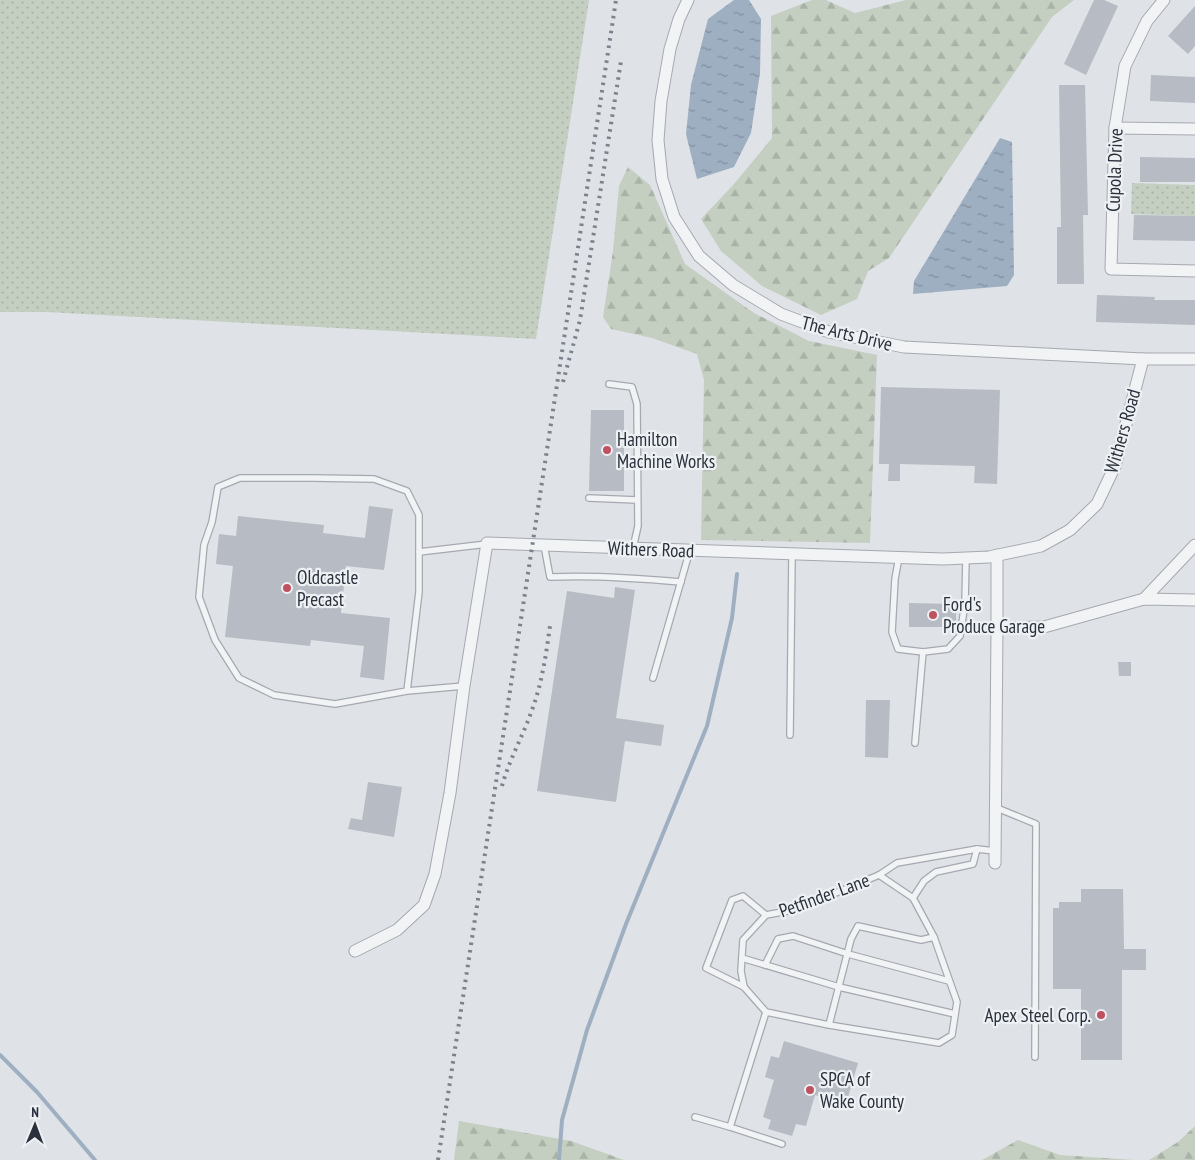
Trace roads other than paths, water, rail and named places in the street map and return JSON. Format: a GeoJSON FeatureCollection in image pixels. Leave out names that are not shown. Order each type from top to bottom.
{"type":"FeatureCollection","features":[{"type":"Feature","properties":{"kind":"street","name":"The Arts Drive"},"geometry":{"type":"LineString","coordinates":[[688,0],[678,19],[670,49],[661,101],[658,140],[662,179],[674,217],[699,256],[733,285],[781,314],[829,332],[904,347],[1195,359]]}},
{"type":"Feature","properties":{"kind":"street","name":"Cupola Drive"},"geometry":{"type":"LineString","coordinates":[[1164,0],[1147,21],[1124,66],[1115,128],[1111,269],[1195,271]]}},
{"type":"Feature","properties":{"kind":"street"},"geometry":{"type":"LineString","coordinates":[[1115,128],[1195,130]]}},
{"type":"Feature","properties":{"kind":"street","name":"Withers Road"},"geometry":{"type":"LineString","coordinates":[[488,544],[966,558],[997,555],[1042,546],[1070,530],[1097,504],[1115,466],[1143,358]]}},
{"type":"Feature","properties":{"kind":"street"},"geometry":{"type":"LineString","coordinates":[[355,952],[397,930],[424,905],[435,874],[488,544]]}},
{"type":"Feature","properties":{"kind":"street"},"geometry":{"type":"LineString","coordinates":[[1144,598],[1195,545]]}},
{"type":"Feature","properties":{"kind":"street"},"geometry":{"type":"LineString","coordinates":[[995,863],[997,808],[997,555]]}},
{"type":"Feature","properties":{"kind":"street"},"geometry":{"type":"LineString","coordinates":[[997,628],[1044,627],[1144,598],[1195,600]]}},
{"type":"Feature","properties":{"kind":"lane"},"geometry":{"type":"LineString","coordinates":[[609,384],[632,387],[637,404],[638,526],[632,548]]}},
{"type":"Feature","properties":{"kind":"lane"},"geometry":{"type":"LineString","coordinates":[[407,691],[419,592],[419,515],[407,490],[374,479],[240,478],[218,487],[212,522],[204,545],[199,597],[215,640],[239,678],[274,695],[335,704],[407,691],[464,686]]}},
{"type":"Feature","properties":{"kind":"lane"},"geometry":{"type":"LineString","coordinates":[[589,498],[637,500]]}},
{"type":"Feature","properties":{"kind":"lane"},"geometry":{"type":"LineString","coordinates":[[419,552],[488,544]]}},
{"type":"Feature","properties":{"kind":"lane"},"geometry":{"type":"LineString","coordinates":[[544,545],[550,577],[605,577],[681,582]]}},
{"type":"Feature","properties":{"kind":"lane"},"geometry":{"type":"LineString","coordinates":[[653,678],[690,550]]}},
{"type":"Feature","properties":{"kind":"lane"},"geometry":{"type":"LineString","coordinates":[[790,735],[792,554]]}},
{"type":"Feature","properties":{"kind":"lane"},"geometry":{"type":"LineString","coordinates":[[899,557],[895,579],[892,632],[898,649],[923,652],[948,649],[960,636],[965,603],[966,558]]}},
{"type":"Feature","properties":{"kind":"lane"},"geometry":{"type":"LineString","coordinates":[[914,743],[923,652]]}},
{"type":"Feature","properties":{"kind":"lane"},"geometry":{"type":"LineString","coordinates":[[997,808],[1036,824],[1035,1058]]}},
{"type":"Feature","properties":{"kind":"lane"},"geometry":{"type":"LineString","coordinates":[[913,898],[924,882],[936,872],[973,864],[977,849]]}},
{"type":"Feature","properties":{"kind":"lane","name":"Petfinder Lane"},"geometry":{"type":"LineString","coordinates":[[744,987],[740,971],[744,940],[766,915],[793,910],[879,875],[897,863],[977,849],[996,851]]}},
{"type":"Feature","properties":{"kind":"lane"},"geometry":{"type":"LineString","coordinates":[[766,915],[743,896],[732,900],[706,968],[744,987],[766,1012],[829,1025],[939,1043],[952,1035],[957,1002],[950,981],[934,937],[913,898],[879,875]]}},
{"type":"Feature","properties":{"kind":"lane"},"geometry":{"type":"LineString","coordinates":[[829,1025],[851,939],[858,926],[921,940],[934,937]]}},
{"type":"Feature","properties":{"kind":"lane"},"geometry":{"type":"LineString","coordinates":[[766,965],[778,939],[793,936],[848,954],[950,981]]}},
{"type":"Feature","properties":{"kind":"lane"},"geometry":{"type":"LineString","coordinates":[[742,958],[840,988],[955,1014]]}},
{"type":"Feature","properties":{"kind":"lane"},"geometry":{"type":"LineString","coordinates":[[730,1127],[766,1012]]}},
{"type":"Feature","properties":{"kind":"lane"},"geometry":{"type":"LineString","coordinates":[[695,1117],[782,1144]]}},
{"type":"Feature","properties":{"kind":"water"},"geometry":{"type":"Polygon","coordinates":[[[734,0],[749,0],[761,19],[760,73],[751,133],[734,167],[697,179],[686,134],[691,85],[708,19],[734,0]]]}},
{"type":"Feature","properties":{"kind":"water"},"geometry":{"type":"Polygon","coordinates":[[[1000,138],[1012,142],[1014,275],[1007,286],[913,294],[914,281],[1000,138]]]}},
{"type":"Feature","properties":{"kind":"waterway"},"geometry":{"type":"LineString","coordinates":[[559,1160],[562,1120],[587,1030],[626,924],[707,726],[732,618],[737,574]]}},
{"type":"Feature","properties":{"kind":"waterway"},"geometry":{"type":"LineString","coordinates":[[0,1055],[37,1092],[95,1160]]}},
{"type":"Feature","properties":{"kind":"railway"},"geometry":{"type":"LineString","coordinates":[[438,1160],[616,0]]}},
{"type":"Feature","properties":{"kind":"railway"},"geometry":{"type":"LineString","coordinates":[[563,382],[580,320],[621,61]]}},
{"type":"Feature","properties":{"kind":"railway"},"geometry":{"type":"LineString","coordinates":[[502,786],[535,700],[543,669],[550,626]]}},
{"type":"Feature","properties":{"kind":"place","name":"Hamilton Machine Works"},"geometry":{"type":"Point","coordinates":[607,450]}},
{"type":"Feature","properties":{"kind":"place","name":"Oldcastle Precast"},"geometry":{"type":"Point","coordinates":[287,588]}},
{"type":"Feature","properties":{"kind":"place","name":"Ford's Produce Garage"},"geometry":{"type":"Point","coordinates":[933,615]}},
{"type":"Feature","properties":{"kind":"place","name":"Apex Steel Corp."},"geometry":{"type":"Point","coordinates":[1101,1015]}},
{"type":"Feature","properties":{"kind":"place","name":"SPCA of Wake County"},"geometry":{"type":"Point","coordinates":[810,1090]}}]}
